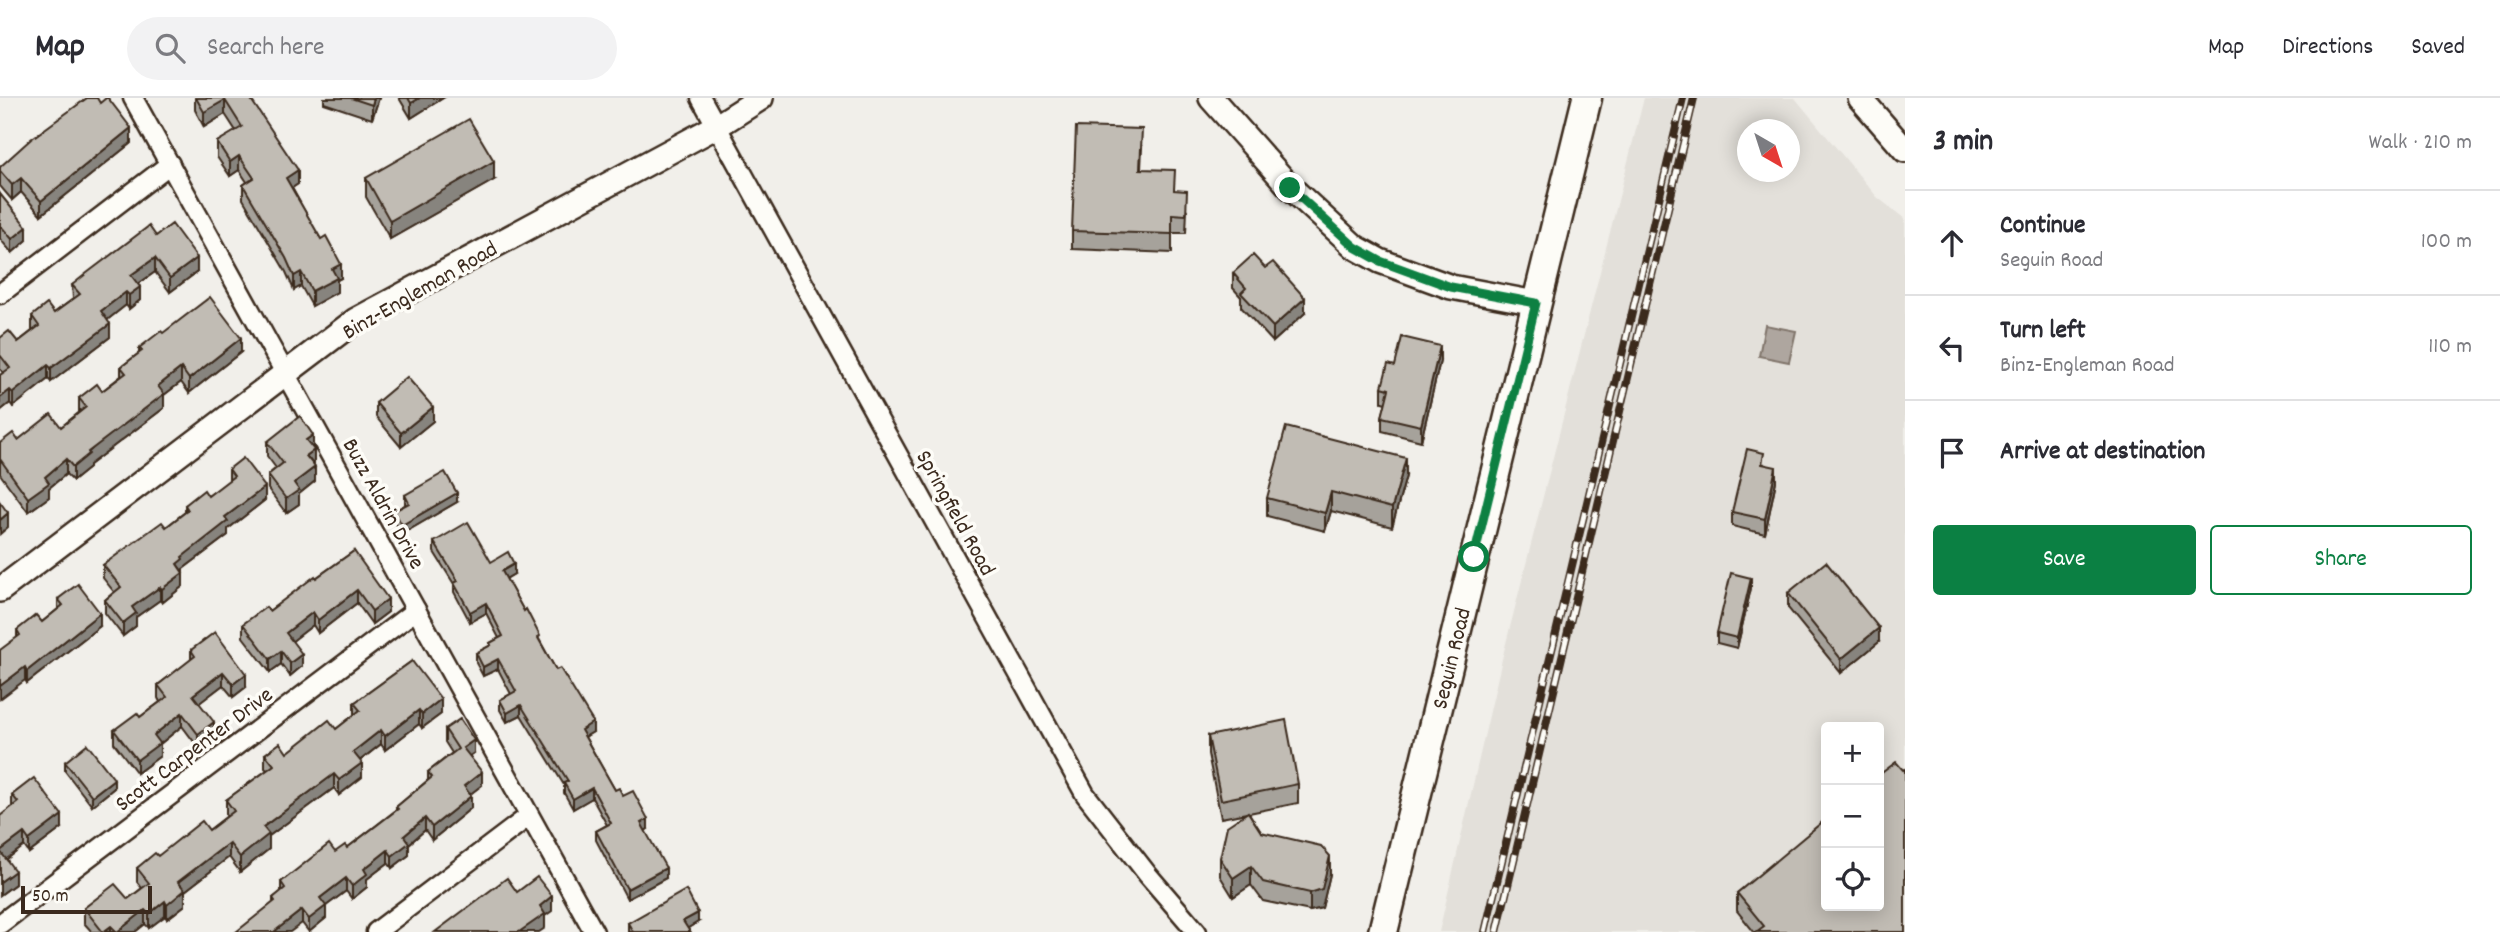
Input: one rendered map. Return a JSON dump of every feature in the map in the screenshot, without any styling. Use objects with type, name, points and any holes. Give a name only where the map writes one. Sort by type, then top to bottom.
[{"type":"main road","name":"Seguin Road","points":[[1383,932],[1587,98]]},
{"type":"street","name":"Buzz Aldrin Drive","points":[[133,98],[594,932]]},
{"type":"street","name":"Springfield Road","points":[[701,98],[1085,794],[1148,875],[1197,932]]},
{"type":"street","name":"Binz-Engleman Road","points":[[0,590],[356,320],[717,126],[761,98]]},
{"type":"street","points":[[1211,98],[1290,188],[1355,247],[1380,261],[1451,287],[1536,303]]},
{"type":"street","points":[[1860,98],[1905,150]]},
{"type":"street","points":[[0,293],[170,164]]},
{"type":"street","name":"Scott Carpenter Drive","points":[[0,924],[416,610]]},
{"type":"street","points":[[376,932],[529,816]]},
{"type":"shaded area","points":[[1644,98],[1795,98],[1877,197],[1905,219],[1905,932],[1439,932],[1503,655]]},
{"type":"shaded area","points":[[1765,325],[1796,331],[1789,362],[1759,356]]},
{"type":"building","points":[[87,98],[97,98],[100,103],[108,98],[131,128],[41,201],[21,178],[12,185],[0,171],[0,167],[31,139]]},
{"type":"building","points":[[196,98],[250,98],[298,170],[286,178],[321,239],[326,236],[341,264],[332,269],[337,278],[312,291],[301,272],[294,276],[243,185],[254,178],[239,156],[230,162],[217,142],[242,127],[225,100],[204,112]]},
{"type":"building","points":[[351,98],[374,98],[372,105]]},
{"type":"building","points":[[469,119],[494,161],[390,221],[366,178]]},
{"type":"building","points":[[1076,127],[1142,129],[1140,169],[1175,170],[1174,190],[1187,191],[1186,215],[1172,214],[1172,234],[1072,231]]},
{"type":"building","points":[[0,194],[27,227],[12,239],[0,225]]},
{"type":"building","points":[[172,224],[197,258],[170,278],[155,258],[131,275],[140,287],[129,295],[126,292],[101,311],[110,324],[51,368],[48,365],[13,393],[10,390],[0,398],[0,375],[10,368],[0,355],[0,338],[9,331],[18,342],[39,326],[32,316],[47,304],[54,313],[80,294],[72,285],[87,273],[149,226],[156,236]]},
{"type":"building","points":[[1253,255],[1265,268],[1273,262],[1305,298],[1273,327],[1241,293],[1246,288],[1233,273]]},
{"type":"building","points":[[210,297],[241,338],[189,379],[181,368],[158,386],[164,394],[88,452],[89,454],[73,467],[66,459],[45,477],[49,483],[28,498],[0,459],[0,443],[13,433],[18,440],[51,414],[61,427],[86,407],[79,398],[97,384],[102,391],[126,373],[121,367],[142,351],[139,348]]},
{"type":"building","points":[[1402,337],[1440,346],[1421,426],[1382,417],[1389,389],[1382,387],[1388,364],[1395,366]]},
{"type":"building","points":[[407,377],[433,407],[401,433],[376,403]]},
{"type":"building","points":[[300,416],[313,435],[306,440],[314,450],[306,456],[315,467],[294,483],[299,490],[286,499],[268,475],[283,463],[267,442]]},
{"type":"building","points":[[1286,427],[1406,458],[1392,508],[1331,492],[1325,513],[1267,498]]},
{"type":"building","points":[[1747,449],[1764,453],[1762,464],[1776,467],[1765,519],[1732,512]]},
{"type":"building","points":[[243,458],[265,487],[225,517],[228,521],[182,557],[177,564],[183,573],[132,607],[136,613],[123,623],[105,600],[121,587],[103,565],[162,522],[166,527],[188,510],[185,505],[204,490],[208,496],[234,476],[229,469]]},
{"type":"building","points":[[445,472],[457,493],[402,525],[394,511],[409,503],[405,495]]},
{"type":"building","points":[[0,502],[8,513],[0,520]]},
{"type":"building","points":[[468,522],[491,562],[508,552],[514,564],[502,571],[524,611],[526,609],[556,670],[560,668],[593,722],[581,730],[615,790],[619,788],[623,796],[633,791],[648,819],[641,823],[666,868],[627,889],[596,831],[611,823],[592,788],[573,799],[564,783],[568,781],[521,705],[507,713],[500,700],[516,691],[498,659],[483,667],[476,653],[503,636],[486,603],[470,612],[454,583],[458,581],[434,542]]},
{"type":"building","points":[[354,551],[388,599],[372,611],[357,590],[318,620],[313,612],[286,633],[302,654],[290,663],[281,651],[270,659],[243,624],[266,607],[269,611]]},
{"type":"building","points":[[1826,562],[1879,628],[1841,659],[1788,593]]},
{"type":"building","points":[[1731,573],[1751,578],[1737,638],[1717,633]]},
{"type":"building","points":[[78,584],[100,613],[27,671],[25,667],[0,686],[0,650],[20,635],[17,630],[36,615],[42,622],[63,605],[58,599]]},
{"type":"building","points":[[215,632],[246,674],[233,684],[223,672],[193,695],[214,722],[198,734],[182,713],[154,735],[160,743],[137,760],[114,730],[137,713],[140,717],[167,697],[158,685],[195,656],[191,650]]},
{"type":"building","points":[[412,661],[441,699],[422,714],[419,710],[385,736],[381,730],[353,752],[362,763],[339,780],[334,774],[263,827],[269,834],[240,857],[229,843],[178,882],[185,890],[167,905],[165,901],[149,914],[145,910],[117,932],[111,926],[103,932],[84,908],[115,884],[128,899],[149,883],[137,868],[155,853],[158,856],[202,821],[209,830],[234,811],[226,800],[274,765],[265,754],[280,743],[287,753],[329,720],[336,729],[360,710],[354,703]]},
{"type":"building","points":[[460,719],[474,740],[463,748],[482,772],[464,786],[471,796],[432,827],[425,818],[404,836],[409,843],[392,856],[388,850],[364,869],[367,874],[352,886],[346,878],[320,898],[326,906],[309,919],[302,910],[275,931],[277,932],[236,932],[275,901],[273,898],[285,888],[281,882],[329,844],[335,852],[345,845],[347,848],[398,809],[396,807],[432,777],[428,772],[458,749],[445,729]]},
{"type":"building","points":[[1286,720],[1298,784],[1221,800],[1208,736]]},
{"type":"building","points":[[87,744],[114,779],[92,796],[65,762]]},
{"type":"building","points":[[1896,762],[1905,769],[1905,932],[1756,932],[1764,926],[1737,893],[1821,823],[1821,911],[1884,911],[1884,771]]},
{"type":"building","points":[[34,778],[62,815],[29,840],[24,833],[0,851],[0,816],[18,802],[12,795]]},
{"type":"building","points":[[1248,812],[1261,832],[1321,846],[1330,856],[1322,889],[1310,893],[1263,882],[1251,866],[1233,878],[1220,858],[1227,826]]},
{"type":"building","points":[[0,851],[15,871],[0,882]]},
{"type":"building","points":[[537,877],[552,896],[540,906],[545,914],[519,932],[435,932],[507,878],[517,892]]},
{"type":"building","points":[[686,890],[698,913],[683,921],[690,932],[633,932],[628,923]]},
{"type":"railway","points":[[1485,932],[1683,98]]},
{"type":"railway","points":[[1497,932],[1694,98]]},
{"type":"route","points":[[1290,188],[1355,247],[1380,261],[1451,287],[1536,303],[1474,557]]}]
